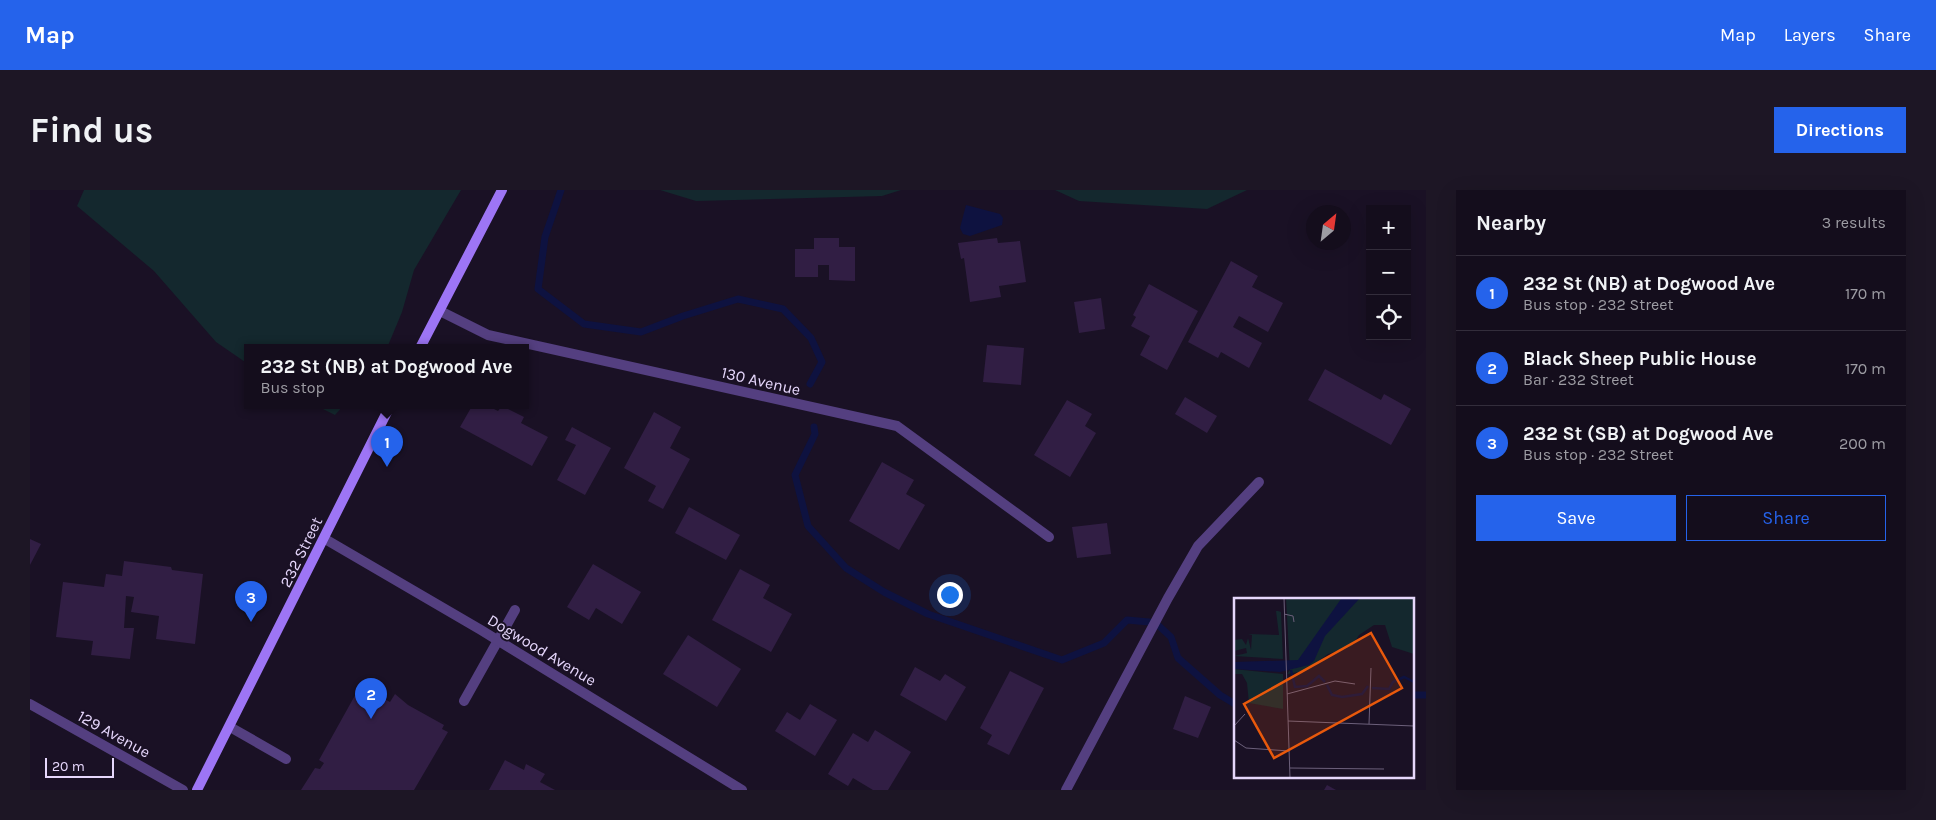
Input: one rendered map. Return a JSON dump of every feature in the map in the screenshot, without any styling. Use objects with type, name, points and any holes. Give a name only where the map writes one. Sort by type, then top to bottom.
[{"type":"main road","points":[[422,344],[502,190]]},
{"type":"main road","name":"232 Street","points":[[197,790],[325,539],[389,409]]},
{"type":"street","name":"130 Avenue","points":[[440,311],[488,335],[528,344]]},
{"type":"street","name":"130 Avenue","points":[[529,344],[897,426],[1049,537]]},
{"type":"street","points":[[1066,790],[1198,546],[1259,482]]},
{"type":"street","name":"Dogwood Avenue","points":[[325,539],[498,640],[742,790]]},
{"type":"street","points":[[464,701],[515,610]]},
{"type":"street","name":"129 Avenue","points":[[30,704],[183,790]]},
{"type":"street","points":[[230,727],[286,759]]},
{"type":"shaded area","points":[[84,190],[461,190],[414,270],[402,312],[389,344],[244,344],[244,361],[216,342],[154,271],[77,206]]},
{"type":"shaded area","points":[[660,190],[901,190],[882,196],[696,201]]},
{"type":"shaded area","points":[[1055,190],[1247,190],[1207,209],[1079,201]]},
{"type":"shaded area","points":[[966,205],[1000,214],[1003,218],[1002,225],[970,236],[963,234],[960,228]]},
{"type":"shaded area","points":[[323,409],[340,409],[335,415]]},
{"type":"building","points":[[814,238],[839,238],[839,247],[855,247],[855,281],[829,280],[829,265],[818,265],[818,277],[795,277],[795,249],[814,249]]},
{"type":"building","points":[[997,238],[998,243],[1020,241],[1026,282],[999,286],[1001,297],[970,302],[964,258],[961,259],[958,243]]},
{"type":"building","points":[[1231,261],[1258,276],[1252,287],[1283,303],[1268,332],[1239,316],[1233,327],[1262,343],[1249,368],[1221,352],[1218,358],[1188,342]]},
{"type":"building","points":[[1149,284],[1198,311],[1167,370],[1140,355],[1150,336],[1131,326],[1136,317],[1133,315]]},
{"type":"building","points":[[1101,298],[1105,329],[1079,333],[1074,302]]},
{"type":"building","points":[[987,345],[1024,348],[1021,385],[983,382]]},
{"type":"building","points":[[1325,369],[1381,400],[1384,394],[1411,409],[1391,445],[1308,400]]},
{"type":"building","points":[[1185,397],[1217,416],[1207,433],[1175,414]]},
{"type":"building","points":[[1067,400],[1092,414],[1085,426],[1096,433],[1070,477],[1034,455]]},
{"type":"building","points":[[470,409],[494,409],[498,411],[500,409],[508,409],[524,417],[521,423],[548,437],[532,466],[460,427]]},
{"type":"building","points":[[654,412],[681,427],[670,448],[690,459],[663,509],[648,501],[656,486],[624,468]]},
{"type":"building","points":[[572,427],[611,448],[585,495],[557,480],[576,445],[565,440]]},
{"type":"building","points":[[882,462],[914,480],[906,494],[925,505],[899,550],[849,521]]},
{"type":"building","points":[[689,507],[740,535],[726,560],[675,533]]},
{"type":"building","points":[[1107,523],[1111,554],[1077,558],[1072,527]]},
{"type":"building","points":[[30,539],[41,544],[30,565]]},
{"type":"building","points":[[124,561],[171,567],[172,570],[203,574],[195,644],[156,639],[159,616],[131,612],[134,597],[126,596],[124,628],[134,628],[130,659],[91,655],[93,641],[56,637],[63,582],[104,587],[106,574],[122,576]]},
{"type":"building","points":[[593,564],[641,592],[622,624],[596,608],[589,620],[567,607]]},
{"type":"building","points":[[740,569],[770,585],[763,598],[792,614],[771,652],[712,620]]},
{"type":"building","points":[[688,635],[741,669],[717,707],[663,674]]},
{"type":"building","points":[[915,667],[940,681],[945,674],[966,687],[946,721],[900,695]]},
{"type":"building","points":[[1010,671],[1044,688],[1009,755],[987,744],[992,735],[980,728]]},
{"type":"building","points":[[358,690],[365,694],[370,691],[390,702],[395,694],[408,705],[444,725],[442,729],[448,732],[414,790],[301,790],[315,768],[320,769],[324,763],[319,760]]},
{"type":"building","points":[[1185,696],[1211,707],[1198,738],[1173,729]]},
{"type":"building","points":[[810,704],[837,720],[815,756],[775,731],[787,712],[800,720]]},
{"type":"building","points":[[875,730],[911,752],[888,790],[873,790],[853,778],[848,786],[828,774],[853,733],[868,742]]},
{"type":"building","points":[[505,760],[524,770],[526,764],[545,774],[540,782],[555,790],[489,790]]},
{"type":"building","points":[[1327,785],[1336,790],[1324,790]]},
{"type":"waterway","points":[[561,190],[545,237],[538,289],[584,324],[641,332],[683,316],[738,299],[783,309],[811,338],[822,362],[810,384]]},
{"type":"waterway","points":[[814,427],[815,434],[795,475],[808,526],[846,568],[884,592],[928,614],[1062,660],[1104,643],[1127,620],[1149,622]]},
{"type":"waterway","points":[[1159,626],[1171,637],[1178,658],[1220,695],[1234,703]]},
{"type":"waterway","points":[[1414,695],[1426,695]]},
{"type":"place","name":"232 St (NB) at Dogwood Ave","points":[[387,467]]},
{"type":"place","name":"232 St (SB) at Dogwood Ave","points":[[251,622]]},
{"type":"place","name":"Black Sheep Public House","points":[[371,719]]}]
